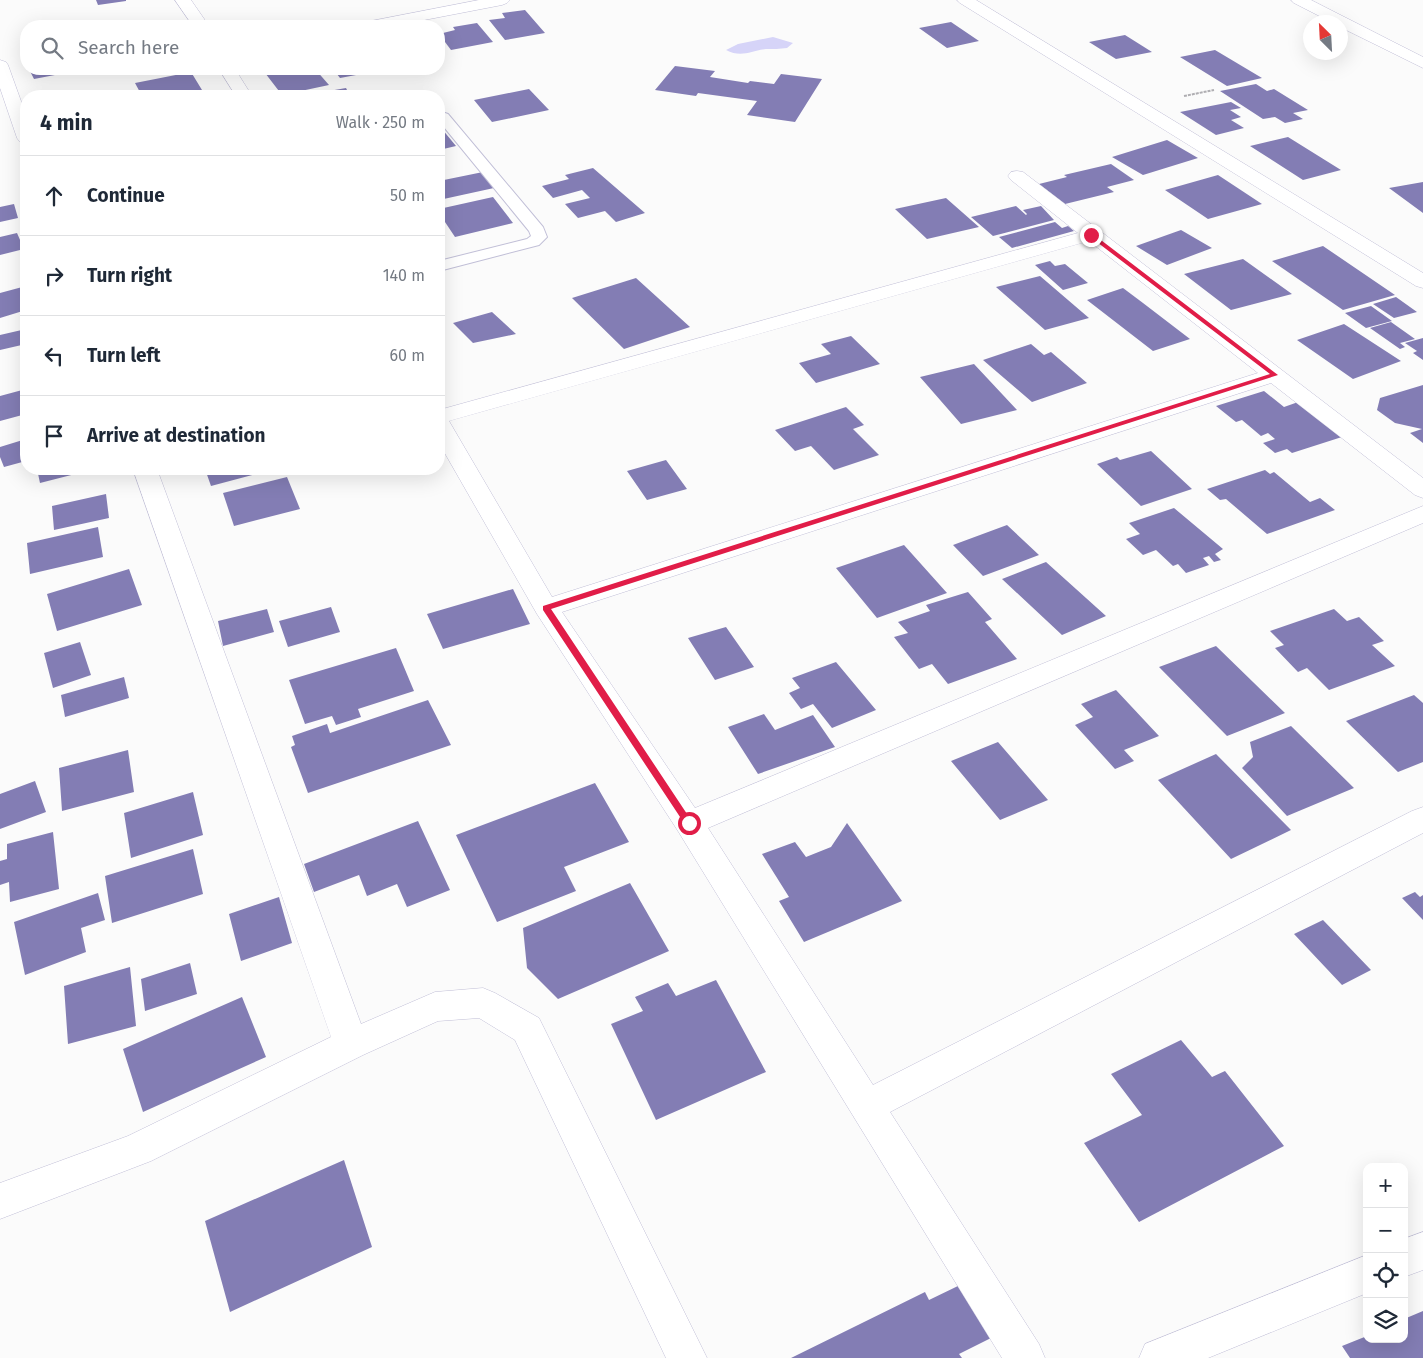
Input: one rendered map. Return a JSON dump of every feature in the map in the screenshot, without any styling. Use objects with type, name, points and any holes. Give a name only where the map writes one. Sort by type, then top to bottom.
[{"type":"street","points":[[183,0],[197,20]]},
{"type":"street","points":[[401,20],[502,0]]},
{"type":"street","points":[[965,0],[1423,282]]},
{"type":"street","points":[[1299,0],[1423,63]]},
{"type":"street","points":[[0,67],[20,122]]},
{"type":"street","points":[[232,75],[240,90]]},
{"type":"street","points":[[1017,176],[1423,490]]},
{"type":"street","points":[[445,415],[1091,235]]},
{"type":"street","points":[[546,608],[1275,375]]},
{"type":"street","points":[[445,434],[546,608],[689,823],[1025,1358]]},
{"type":"street","points":[[147,475],[351,1044]]},
{"type":"street","points":[[689,823],[1423,514]]},
{"type":"street","points":[[867,1106],[1423,819]]},
{"type":"street","points":[[0,1201],[138,1149],[351,1044],[435,1007],[483,1004],[527,1029],[687,1358]]},
{"type":"street","points":[[1408,1257],[1423,1251]]},
{"type":"street","points":[[1159,1358],[1363,1276]]},
{"type":"lane","points":[[445,119],[537,230],[538,237],[533,242],[445,264]]},
{"type":"water","points":[[773,37],[793,43],[787,48],[766,49],[746,53],[736,54],[726,50],[738,44]]},
{"type":"building","points":[[96,0],[126,0],[126,1],[98,5]]},
{"type":"building","points":[[525,10],[545,33],[505,40],[489,20],[505,18],[502,13]]},
{"type":"building","points":[[951,22],[979,41],[947,48],[919,28]]},
{"type":"building","points":[[477,23],[493,42],[451,50],[445,42],[445,32],[455,30],[453,27]]},
{"type":"building","points":[[1125,35],[1152,52],[1116,59],[1089,42]]},
{"type":"building","points":[[1215,50],[1262,78],[1227,86],[1180,57]]},
{"type":"building","points":[[675,66],[715,71],[710,77],[748,83],[750,81],[774,84],[781,74],[822,79],[795,122],[747,115],[757,101],[698,93],[696,96],[655,90]]},
{"type":"building","points":[[32,75],[55,75],[34,79]]},
{"type":"building","points":[[176,75],[193,75],[202,90],[139,90],[135,83]]},
{"type":"building","points":[[267,75],[320,75],[329,85],[306,90],[278,90]]},
{"type":"building","points":[[338,75],[356,75],[340,78]]},
{"type":"building","points":[[1256,84],[1267,91],[1274,89],[1308,110],[1293,113],[1303,119],[1285,123],[1275,117],[1263,119],[1220,91]]},
{"type":"building","points":[[529,89],[549,110],[492,122],[474,100]]},
{"type":"building","points":[[1231,102],[1241,108],[1230,110],[1241,117],[1231,120],[1244,128],[1216,135],[1180,112]]},
{"type":"building","points":[[445,133],[456,146],[445,149]]},
{"type":"building","points":[[1288,137],[1341,170],[1303,180],[1250,146]]},
{"type":"building","points":[[1167,140],[1198,158],[1143,175],[1112,157]]},
{"type":"building","points":[[1111,164],[1134,180],[1107,187],[1114,192],[1065,204],[1039,184],[1067,177],[1064,175]]},
{"type":"building","points":[[593,168],[645,213],[616,222],[605,211],[578,218],[565,204],[590,198],[582,190],[553,198],[542,186],[569,179],[565,175]]},
{"type":"building","points":[[483,172],[494,188],[445,199],[445,180]]},
{"type":"building","points":[[1218,175],[1262,204],[1208,219],[1165,190]]},
{"type":"building","points":[[1423,182],[1423,213],[1389,188]]},
{"type":"building","points":[[493,197],[513,223],[455,237],[445,222],[445,208]]},
{"type":"building","points":[[946,198],[979,227],[927,239],[895,209]]},
{"type":"building","points":[[14,204],[18,218],[0,222],[0,207]]},
{"type":"building","points":[[1016,206],[1026,215],[1023,210],[1041,206],[1054,220],[993,236],[971,217]]},
{"type":"building","points":[[1055,222],[1062,228],[1068,226],[1074,231],[1012,248],[999,237]]},
{"type":"building","points":[[1181,230],[1212,248],[1167,265],[1136,246]]},
{"type":"building","points":[[17,233],[20,240],[20,250],[0,255],[0,237]]},
{"type":"building","points":[[1323,246],[1395,295],[1343,310],[1272,261]]},
{"type":"building","points":[[1243,259],[1292,294],[1231,310],[1184,274]]},
{"type":"building","points":[[1050,261],[1055,266],[1065,264],[1088,283],[1063,290],[1035,265]]},
{"type":"building","points":[[1040,276],[1089,318],[1045,330],[996,287]]},
{"type":"building","points":[[636,278],[690,327],[624,349],[572,298]]},
{"type":"building","points":[[20,288],[20,312],[0,318],[0,293]]},
{"type":"building","points":[[1123,288],[1190,339],[1153,351],[1087,300]]},
{"type":"building","points":[[1396,297],[1417,312],[1394,318],[1373,304]]},
{"type":"building","points":[[1371,306],[1392,321],[1366,328],[1345,313]]},
{"type":"building","points":[[492,312],[516,334],[473,343],[453,323]]},
{"type":"building","points":[[1391,322],[1415,339],[1400,343],[1405,347],[1400,349],[1370,328]]},
{"type":"building","points":[[1344,324],[1401,361],[1353,379],[1297,340]]},
{"type":"building","points":[[20,330],[20,345],[0,350],[0,335]]},
{"type":"building","points":[[851,336],[880,364],[816,383],[799,363],[831,354],[821,344]]},
{"type":"building","points":[[1423,338],[1423,360],[1413,353],[1417,351],[1405,343]]},
{"type":"building","points":[[1031,344],[1044,355],[1051,352],[1087,383],[1032,402],[983,360]]},
{"type":"building","points":[[974,364],[1017,410],[961,424],[920,377]]},
{"type":"building","points":[[1423,385],[1423,443],[1410,433],[1422,429],[1395,423],[1377,410],[1380,398]]},
{"type":"building","points":[[20,391],[20,416],[0,421],[0,396]]},
{"type":"building","points":[[1264,391],[1284,407],[1301,401],[1345,436],[1292,453],[1287,449],[1275,453],[1263,443],[1275,439],[1268,433],[1261,436],[1242,420],[1236,422],[1216,406]]},
{"type":"building","points":[[846,407],[864,425],[853,429],[879,455],[834,470],[811,446],[795,451],[775,430]]},
{"type":"building","points":[[20,441],[20,463],[4,467],[0,457],[0,447]]},
{"type":"building","points":[[1151,451],[1192,489],[1141,506],[1097,464],[1117,457],[1120,460]]},
{"type":"building","points":[[666,460],[687,489],[647,500],[627,471]]},
{"type":"building","points":[[1265,470],[1270,474],[1274,472],[1310,502],[1320,498],[1335,510],[1267,534],[1226,499],[1220,500],[1207,489]]},
{"type":"building","points":[[38,475],[71,475],[40,483]]},
{"type":"building","points":[[207,475],[252,475],[211,486]]},
{"type":"building","points":[[287,477],[300,509],[234,526],[223,493]]},
{"type":"building","points":[[106,494],[109,518],[54,530],[52,506]]},
{"type":"building","points":[[1174,508],[1223,549],[1215,554],[1221,560],[1214,562],[1209,556],[1203,558],[1209,565],[1186,573],[1178,564],[1173,566],[1156,550],[1143,555],[1126,539],[1140,534],[1129,523]]},
{"type":"building","points":[[1007,525],[1039,555],[983,576],[953,545]]},
{"type":"building","points":[[98,527],[103,557],[30,574],[27,543]]},
{"type":"building","points":[[904,545],[947,593],[877,618],[836,568]]},
{"type":"building","points":[[1046,562],[1106,616],[1062,635],[1002,579]]},
{"type":"building","points":[[129,569],[142,605],[57,631],[47,594]]},
{"type":"building","points":[[513,589],[530,624],[443,649],[427,614]]},
{"type":"building","points":[[968,592],[992,619],[985,622],[1017,659],[948,684],[932,664],[919,669],[894,637],[908,633],[898,622],[930,611],[926,605]]},
{"type":"building","points":[[331,607],[340,632],[288,647],[279,621]]},
{"type":"building","points":[[267,609],[274,632],[223,646],[218,621]]},
{"type":"building","points":[[1334,609],[1347,621],[1359,617],[1384,641],[1372,645],[1395,666],[1329,690],[1307,668],[1298,672],[1275,648],[1284,645],[1270,631]]},
{"type":"building","points":[[726,627],[754,667],[715,680],[688,638]]},
{"type":"building","points":[[80,642],[91,675],[53,688],[44,653]]},
{"type":"building","points":[[1216,646],[1285,713],[1227,736],[1159,667]]},
{"type":"building","points":[[396,648],[414,691],[358,709],[361,717],[336,725],[332,716],[305,724],[289,680]]},
{"type":"building","points":[[836,662],[876,710],[832,728],[813,704],[801,709],[789,693],[800,688],[792,678]]},
{"type":"building","points":[[124,677],[129,698],[65,717],[61,695]]},
{"type":"building","points":[[1116,690],[1159,736],[1124,750],[1134,761],[1115,769],[1075,725],[1093,717],[1081,704]]},
{"type":"building","points":[[1414,695],[1423,703],[1423,762],[1398,772],[1346,721]]},
{"type":"building","points":[[428,700],[451,745],[308,793],[291,747],[295,745],[292,736],[327,724],[330,733]]},
{"type":"building","points":[[764,714],[775,730],[813,715],[835,747],[758,774],[728,727]]},
{"type":"building","points":[[1291,726],[1354,788],[1287,816],[1242,768],[1253,757],[1250,742]]},
{"type":"building","points":[[998,742],[1048,800],[1000,820],[951,761]]},
{"type":"building","points":[[128,750],[134,792],[62,811],[59,768]]},
{"type":"building","points":[[1216,754],[1291,830],[1231,859],[1158,780]]},
{"type":"building","points":[[35,781],[46,812],[0,829],[0,794]]},
{"type":"building","points":[[595,783],[629,842],[564,867],[576,891],[497,922],[456,835]]},
{"type":"building","points":[[193,792],[203,835],[131,858],[124,813]]},
{"type":"building","points":[[418,821],[450,890],[407,907],[397,884],[367,896],[359,875],[314,892],[304,864]]},
{"type":"building","points":[[847,823],[902,901],[804,942],[779,901],[789,897],[762,854],[795,842],[806,857],[831,847]]},
{"type":"building","points":[[53,832],[59,889],[10,902],[9,882],[0,885],[0,861],[7,859],[7,844]]},
{"type":"building","points":[[193,849],[203,894],[112,923],[105,876]]},
{"type":"building","points":[[630,883],[669,951],[558,999],[527,968],[523,928]]},
{"type":"building","points":[[1415,892],[1420,897],[1423,895],[1423,920],[1402,898]]},
{"type":"building","points":[[98,893],[105,920],[81,928],[86,952],[25,975],[14,922]]},
{"type":"building","points":[[279,897],[292,943],[241,961],[229,914]]},
{"type":"building","points":[[1323,920],[1371,970],[1342,985],[1294,934]]},
{"type":"building","points":[[190,963],[197,994],[145,1011],[141,979]]},
{"type":"building","points":[[130,967],[136,1026],[68,1044],[64,986]]},
{"type":"building","points":[[716,980],[766,1072],[656,1120],[611,1024],[643,1011],[635,997],[668,983],[676,996]]},
{"type":"building","points":[[242,997],[266,1057],[143,1112],[123,1049]]},
{"type":"building","points":[[1181,1040],[1212,1077],[1225,1071],[1284,1146],[1139,1222],[1084,1143],[1142,1115],[1111,1074]]},
{"type":"building","points":[[344,1160],[372,1247],[230,1312],[205,1221]]},
{"type":"building","points":[[960,1285],[991,1338],[959,1354],[962,1358],[791,1358],[925,1292],[929,1300]]},
{"type":"building","points":[[1423,1311],[1423,1358],[1350,1358],[1342,1346],[1363,1338],[1363,1343],[1408,1343],[1408,1317]]},
{"type":"route","points":[[689,823],[546,608],[1275,375],[1091,235]]}]
